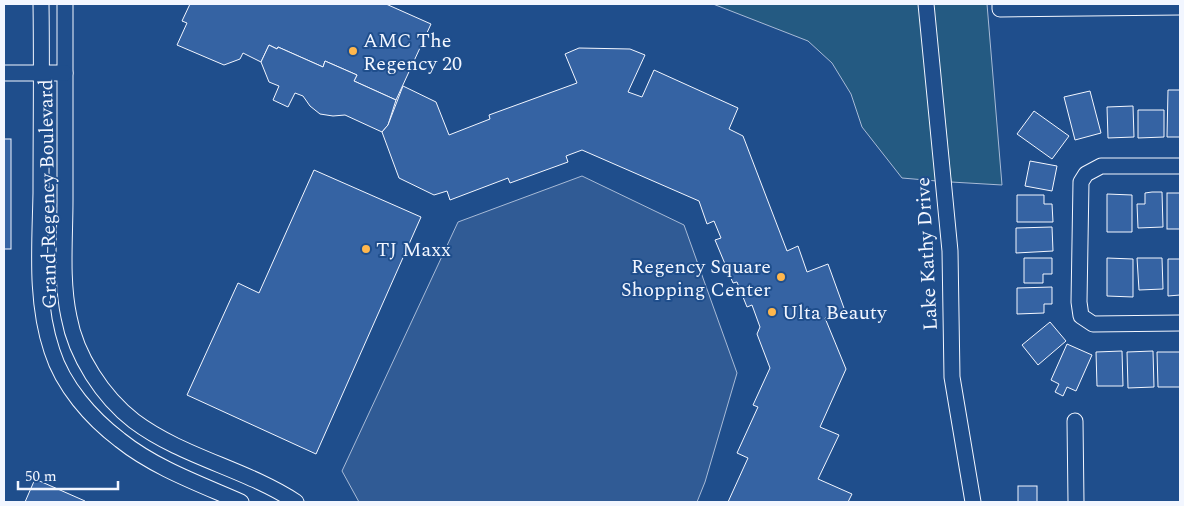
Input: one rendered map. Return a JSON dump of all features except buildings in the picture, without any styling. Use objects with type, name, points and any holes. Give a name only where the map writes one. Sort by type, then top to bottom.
[{"type":"street","name":"Grand Regency Boulevard","points":[[41,4],[40,264],[45,325],[50,344],[65,379],[79,400],[119,440],[137,453],[241,502]]},
{"type":"street","name":"Grand Regency Boulevard","points":[[65,4],[65,264],[69,318],[77,345],[90,370],[114,402],[134,420],[158,436],[296,502]]},
{"type":"street","name":"Lake Kathy Drive","points":[[926,4],[949,244],[952,377],[973,502]]},
{"type":"street","points":[[1000,6],[1180,7]]},
{"type":"street","points":[[4,73],[65,73]]},
{"type":"street","points":[[1180,166],[1101,166],[1086,174],[1081,182],[1079,302],[1081,316],[1093,324],[1180,323]]},
{"type":"street","points":[[40,264],[65,264]]},
{"type":"street","points":[[1075,420],[1076,502]]},
{"type":"street","points":[[183,476],[194,453]]},
{"type":"shaded area","points":[[713,4],[919,4],[937,181],[902,178],[862,127],[851,94],[832,63],[808,41]]},
{"type":"shaded area","points":[[933,4],[987,4],[1002,185],[951,182]]},
{"type":"shaded area","points":[[582,176],[684,225],[737,373],[705,482],[697,502],[359,502],[342,471],[458,222]]},
{"type":"place","name":"AMC The Regency 20","points":[[353,51]]},
{"type":"place","name":"TJ Maxx","points":[[366,249]]},
{"type":"place","name":"Regency Square Shopping Center","points":[[781,277]]},
{"type":"place","name":"Ulta Beauty","points":[[772,312]]}]
